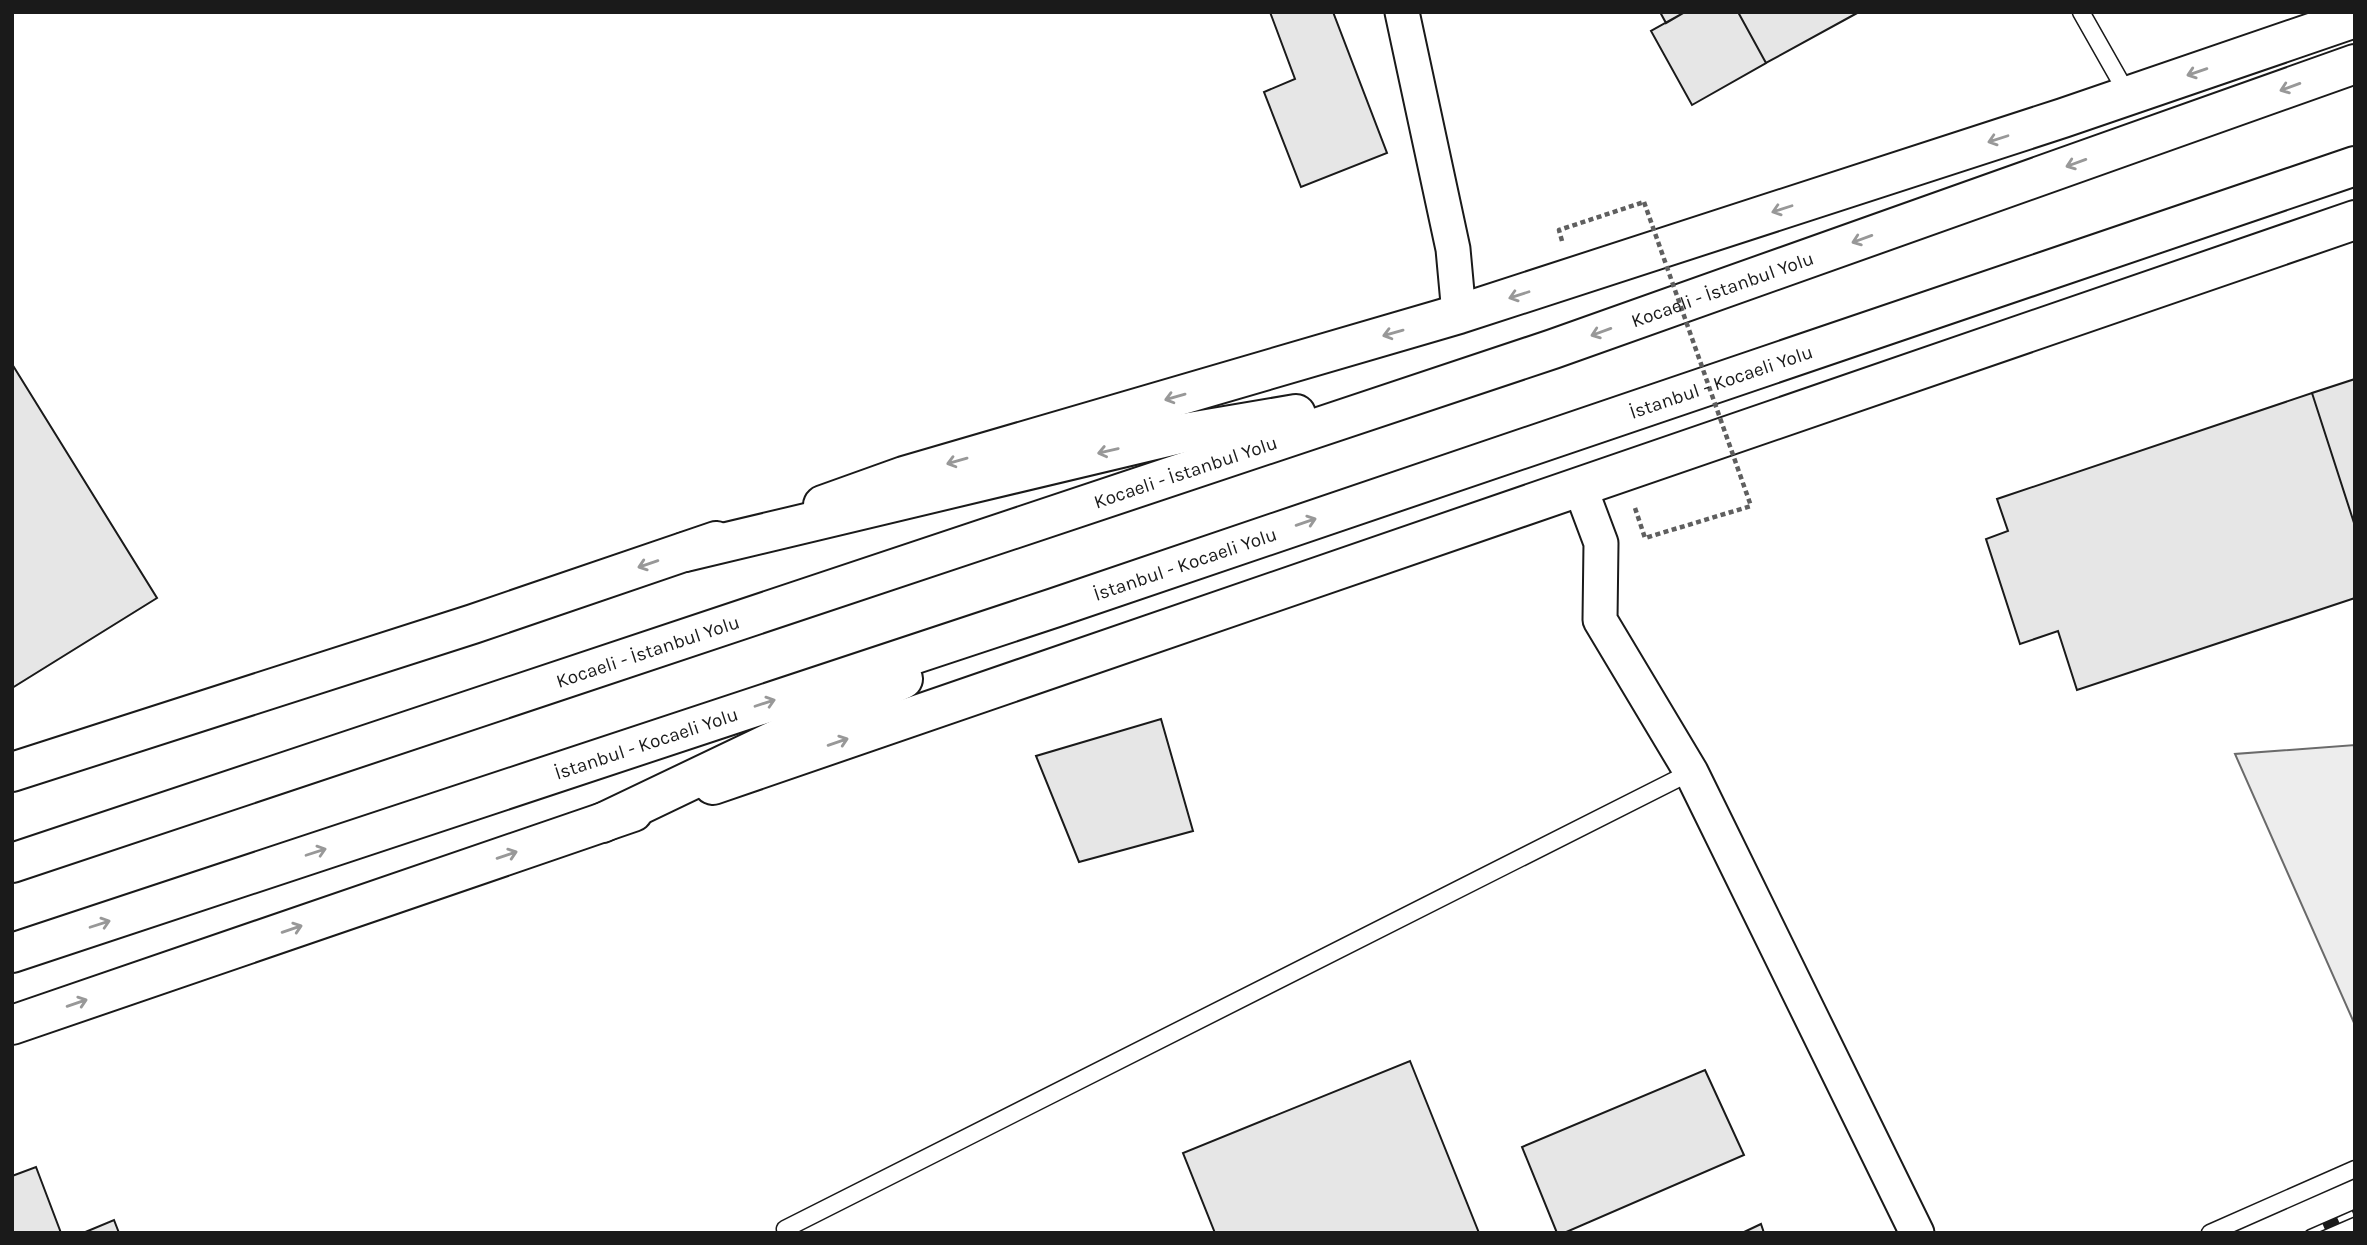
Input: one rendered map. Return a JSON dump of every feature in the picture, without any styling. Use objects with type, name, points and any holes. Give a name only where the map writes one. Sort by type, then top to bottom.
[{"type":"main road","points":[[12,772],[473,624],[904,477],[1459,314],[2129,96],[2355,18]]},
{"type":"main road","name":"Kocaeli - İstanbul Yolu","points":[[12,863],[1580,339],[2355,64]]},
{"type":"main road","name":"İstanbul - Kocaeli Yolu","points":[[12,953],[1054,608],[2355,166]]},
{"type":"main road","points":[[12,1025],[2355,220]]},
{"type":"main road","points":[[685,552],[1184,433],[1416,394]]},
{"type":"main road","points":[[602,823],[1054,608]]},
{"type":"street","points":[[1402,12],[1452,249],[1459,314]]},
{"type":"street","points":[[1580,487],[1601,543],[1600,620],[1690,772],[1917,1233]]},
{"type":"lane","points":[[2081,12],[2129,96]]},
{"type":"lane","points":[[785,1229],[1690,772]]},
{"type":"lane","points":[[2210,1233],[2355,1169]]},
{"type":"path","points":[[1559,230],[1644,202],[1751,506],[1645,538]]},
{"type":"shaded area","points":[[2355,745],[2355,1025],[2235,754]]},
{"type":"building","points":[[1270,12],[1333,12],[1387,153],[1301,187],[1264,92],[1295,79]]},
{"type":"building","points":[[1660,12],[1685,12],[1666,23]]},
{"type":"building","points":[[1685,12],[1738,12],[1766,63],[1692,105],[1651,31]]},
{"type":"building","points":[[1738,12],[1859,12],[1766,63]]},
{"type":"building","points":[[12,364],[157,598],[12,688]]},
{"type":"building","points":[[2355,379],[2355,526],[2312,393]]},
{"type":"building","points":[[2312,393],[2355,526],[2355,598],[2077,690],[2058,631],[2020,644],[1986,539],[2008,531],[1997,499]]},
{"type":"building","points":[[1161,719],[1193,831],[1079,862],[1036,756]]},
{"type":"building","points":[[1410,1061],[1479,1233],[1215,1233],[1183,1153]]},
{"type":"building","points":[[1705,1070],[1744,1155],[1564,1233],[1557,1233],[1522,1147]]},
{"type":"building","points":[[36,1167],[61,1233],[12,1233],[12,1176]]},
{"type":"building","points":[[114,1220],[119,1233],[83,1233]]},
{"type":"building","points":[[1761,1224],[1764,1233],[1742,1233]]},
{"type":"railway","points":[[2309,1233],[2355,1213]]}]
